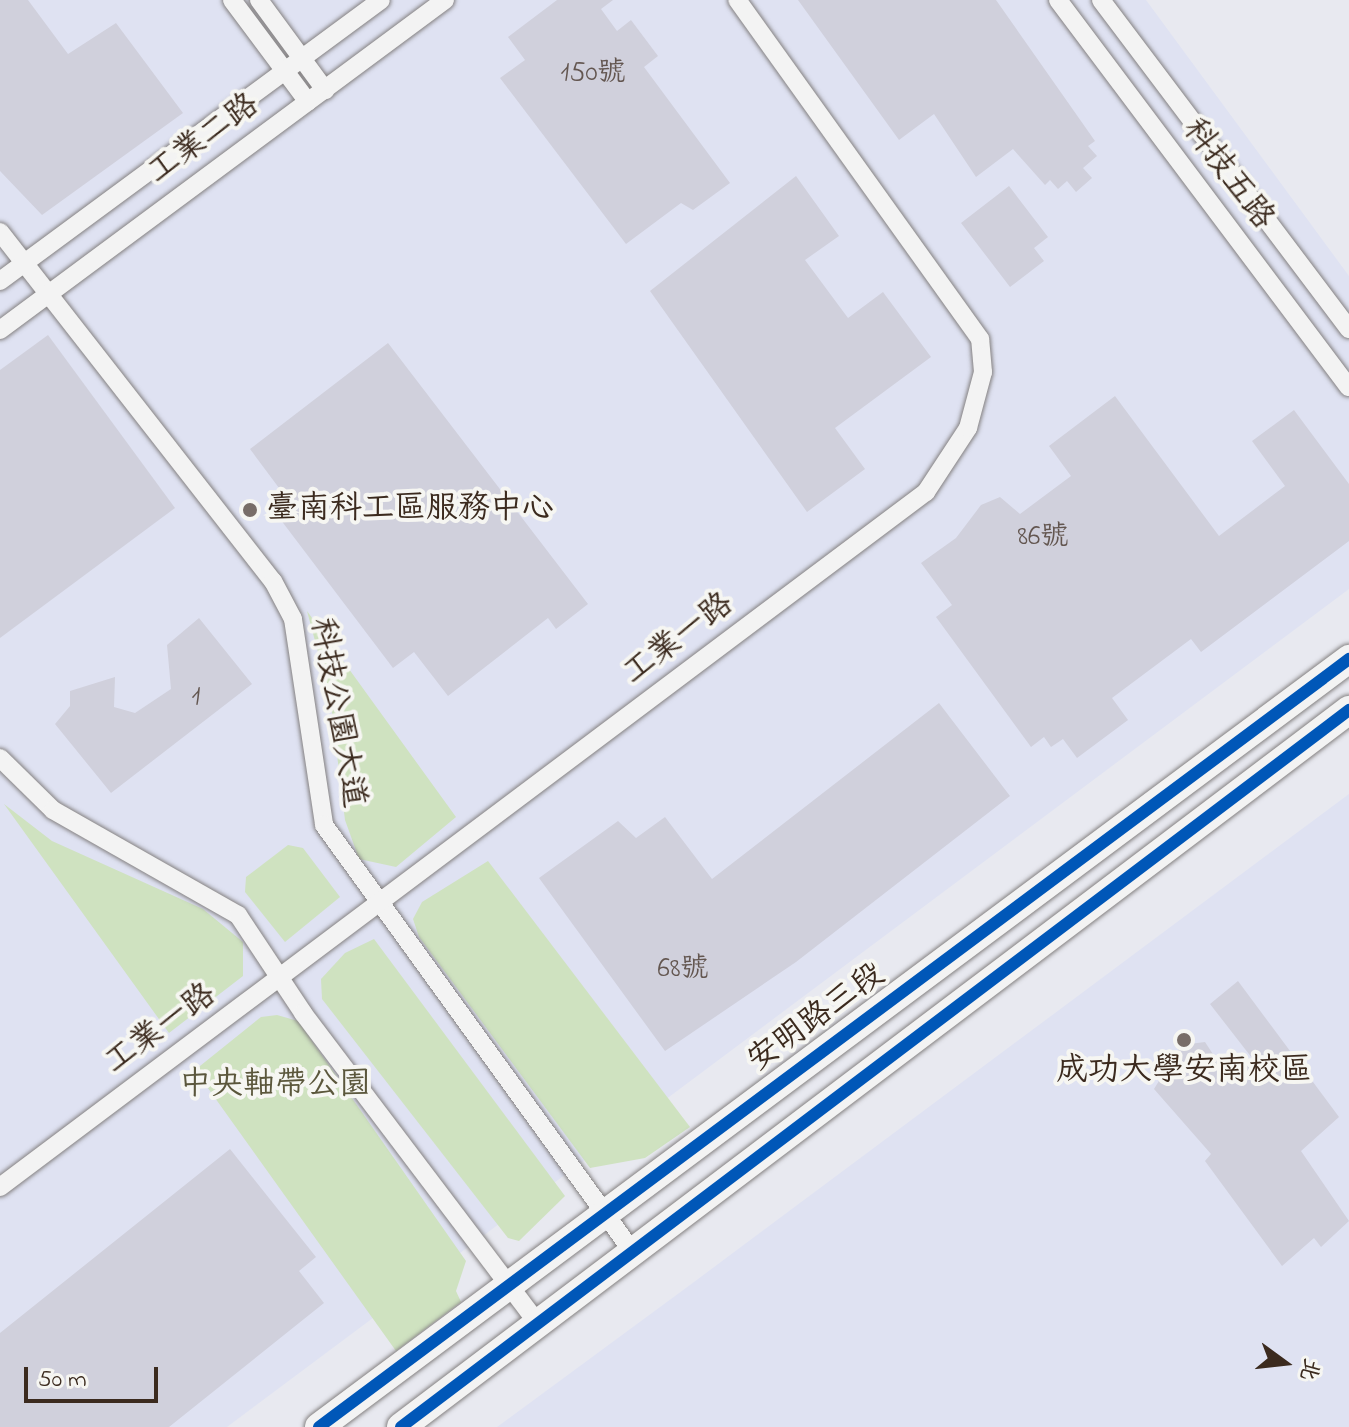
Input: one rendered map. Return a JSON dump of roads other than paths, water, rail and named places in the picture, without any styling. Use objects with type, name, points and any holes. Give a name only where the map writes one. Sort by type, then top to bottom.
[{"type":"main road","name":"安明路三段","points":[[319,1427],[511,1283],[602,1209],[1349,659]]},
{"type":"main road","points":[[401,1427],[1349,710]]},
{"type":"street","points":[[232,0],[308,102]]},
{"type":"street","points":[[259,0],[325,90]]},
{"type":"street","name":"工業二路","points":[[0,281],[27,258],[286,73],[381,0]]},
{"type":"street","name":"工業二路","points":[[0,330],[48,289],[445,0]]},
{"type":"street","name":"工業一路","points":[[0,1187],[282,979],[375,905],[926,492],[968,428],[983,372],[980,339],[737,0]]},
{"type":"street","name":"科技五路","points":[[1058,0],[1349,387]]},
{"type":"street","name":"科技五路","points":[[1101,0],[1349,329]]},
{"type":"street","name":"科技公園大道","points":[[0,232],[27,258],[273,581],[293,619],[313,789],[324,825],[375,905],[632,1251]]},
{"type":"street","points":[[0,758],[62,816],[220,900],[511,1283],[539,1325]]},
{"type":"place","name":"臺南科工區服務中心","points":[[250,510]]},
{"type":"place","name":"成功大學安南校區","points":[[1184,1040]]},
{"type":"park label","name":"中央軸帶公園","points":[[275,1086]]}]
